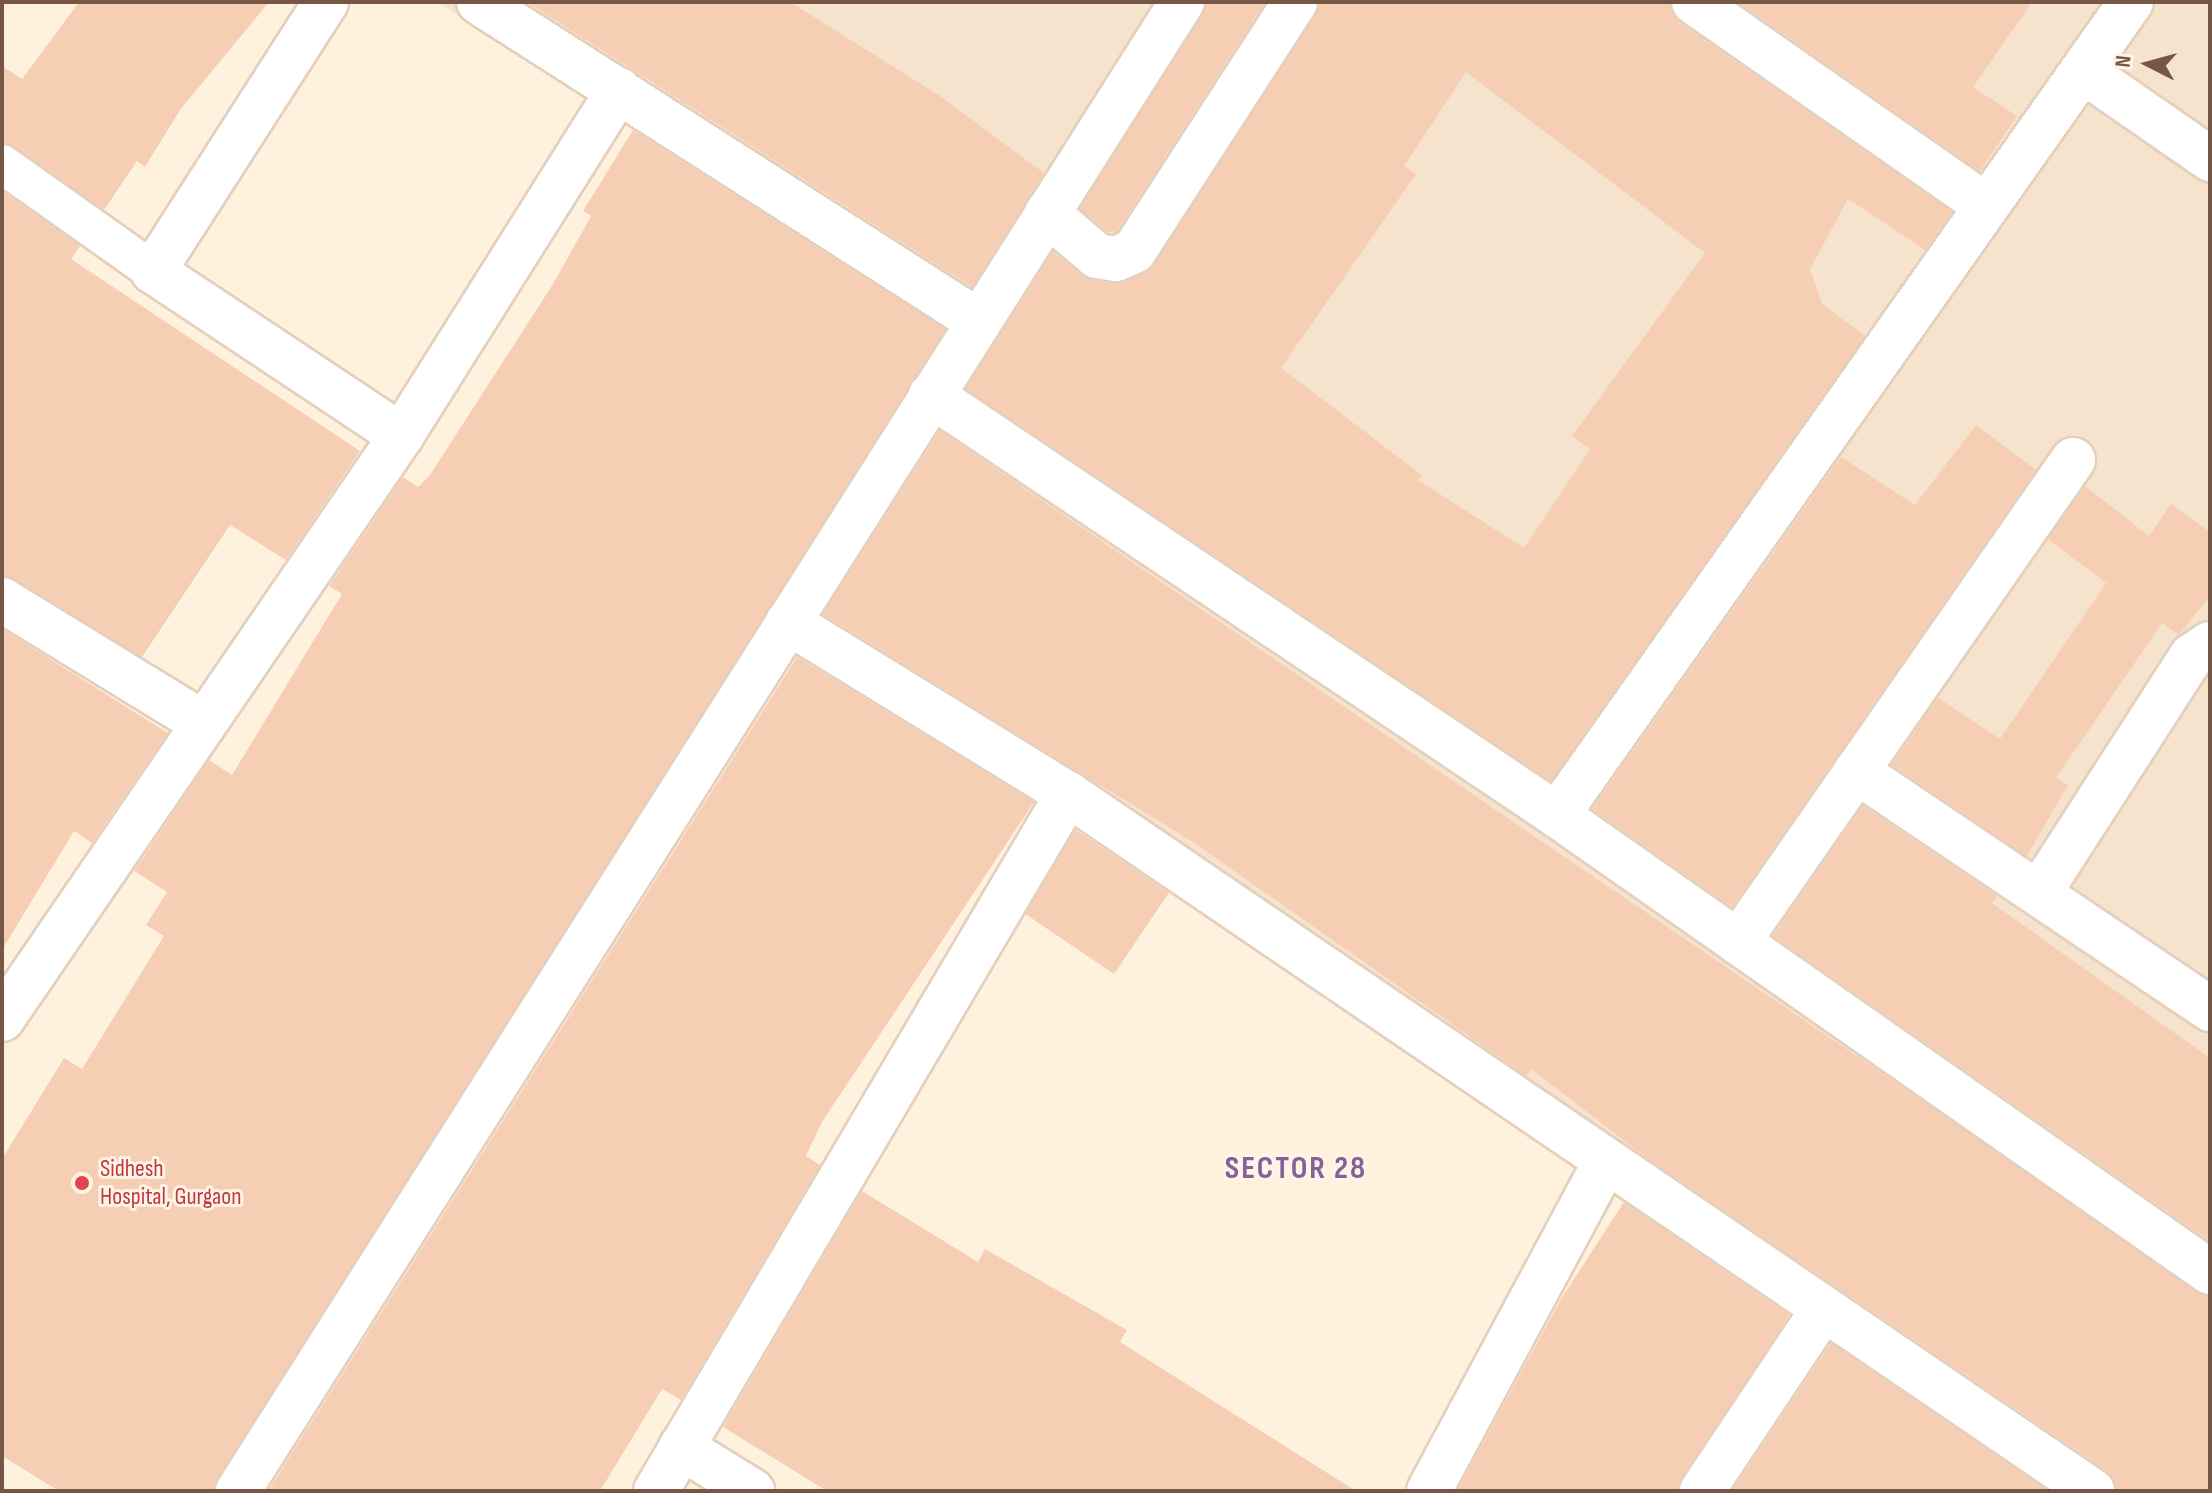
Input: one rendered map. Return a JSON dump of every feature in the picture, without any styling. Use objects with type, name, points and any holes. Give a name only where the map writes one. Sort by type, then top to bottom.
[{"type":"street","points":[[326,2],[153,271],[401,436]]},
{"type":"street","points":[[479,2],[978,321]]},
{"type":"street","points":[[238,1491],[1182,2]]},
{"type":"street","points":[[1047,213],[1097,256],[1116,259],[1134,251],[1295,2]]},
{"type":"street","points":[[1694,2],[1984,204]]},
{"type":"street","points":[[1557,815],[1984,204],[2131,2]]},
{"type":"street","points":[[2083,71],[2210,159]]},
{"type":"street","points":[[2,1019],[401,436],[619,90]]},
{"type":"street","points":[[931,395],[1557,815],[2210,1272]]},
{"type":"street","points":[[1738,942],[2073,460]]},
{"type":"street","points":[[2,600],[204,724]]},
{"type":"street","points":[[788,622],[1068,794],[1604,1165],[2092,1491]]},
{"type":"street","points":[[2039,893],[2192,656],[2210,644]]},
{"type":"street","points":[[1856,771],[2210,1009]]},
{"type":"street","points":[[656,1491],[1068,794]]},
{"type":"street","points":[[1429,1491],[1604,1165]]},
{"type":"street","points":[[1702,1491],[1822,1311]]},
{"type":"street","points":[[681,1447],[752,1491]]},
{"type":"lane","points":[[2,164],[153,271]]},
{"type":"shaded area","points":[[437,2],[2210,2],[2210,1491],[2123,1491],[766,591],[922,313]]},
{"type":"building","points":[[79,2],[269,2],[180,110],[145,167],[137,161],[104,210],[2,142],[2,66],[22,79]]},
{"type":"building","points":[[527,2],[790,2],[940,96],[1044,173],[972,287]]},
{"type":"building","points":[[1207,2],[1265,2],[1117,231],[1108,232],[1080,209]]},
{"type":"building","points":[[1320,2],[1669,2],[1680,23],[1952,212],[1925,250],[1848,199],[1810,269],[1822,304],[1865,336],[1551,781],[966,389],[1053,252],[1081,275],[1112,284],[1154,265]],"holes":[[[1466,72],[1705,253],[1572,436],[1590,449],[1524,548],[1418,480],[1422,475],[1281,368],[1416,174],[1404,166]]]},
{"type":"building","points":[[1738,2],[2032,2],[1973,87],[2017,116],[1980,171]]},
{"type":"building","points":[[633,130],[945,329],[213,1491],[59,1491],[2,1456],[2,1159],[64,1058],[82,1069],[164,936],[146,925],[167,892],[134,871],[209,760],[232,775],[342,594],[329,586],[403,477],[418,487],[430,475],[553,284],[591,216],[583,211]]},
{"type":"building","points":[[2,191],[80,246],[71,259],[360,451],[286,560],[230,525],[142,657],[2,575]]},
{"type":"building","points":[[1976,425],[2036,470],[1732,907],[1592,809],[1841,457],[1915,505]]},
{"type":"building","points":[[940,431],[2210,1297],[2210,1491],[2117,1491],[2106,1470],[1651,1161],[1531,1069],[1526,1076],[1196,844],[823,614]]},
{"type":"building","points":[[2085,486],[2149,536],[2171,504],[2210,532],[2210,596],[2179,635],[2162,623],[2056,778],[2068,785],[2027,856],[1892,765],[1938,698],[2000,739],[2106,583],[2048,539]]},
{"type":"building","points":[[2,629],[168,733],[92,843],[74,831],[2,950]]},
{"type":"building","points":[[797,657],[1034,802],[822,1122],[806,1156],[820,1165],[681,1400],[662,1389],[600,1491],[268,1491]]},
{"type":"building","points":[[1863,806],[1997,896],[1992,903],[2210,1058],[2210,1241],[1773,936]]},
{"type":"building","points":[[1076,830],[1169,893],[1114,974],[1021,911]]},
{"type":"building","points":[[862,1191],[978,1262],[985,1249],[1127,1330],[1120,1342],[1356,1491],[827,1491],[723,1427]]},
{"type":"building","points":[[1624,1202],[1789,1315],[1677,1491],[1457,1491],[1561,1299]]},
{"type":"building","points":[[1831,1343],[2048,1491],[1732,1491]]},
{"type":"place","name":"Sidhesh Hospital, Gurgaon","points":[[82,1183]]},
{"type":"district","name":"SECTOR 28","points":[[1296,1169]]}]
